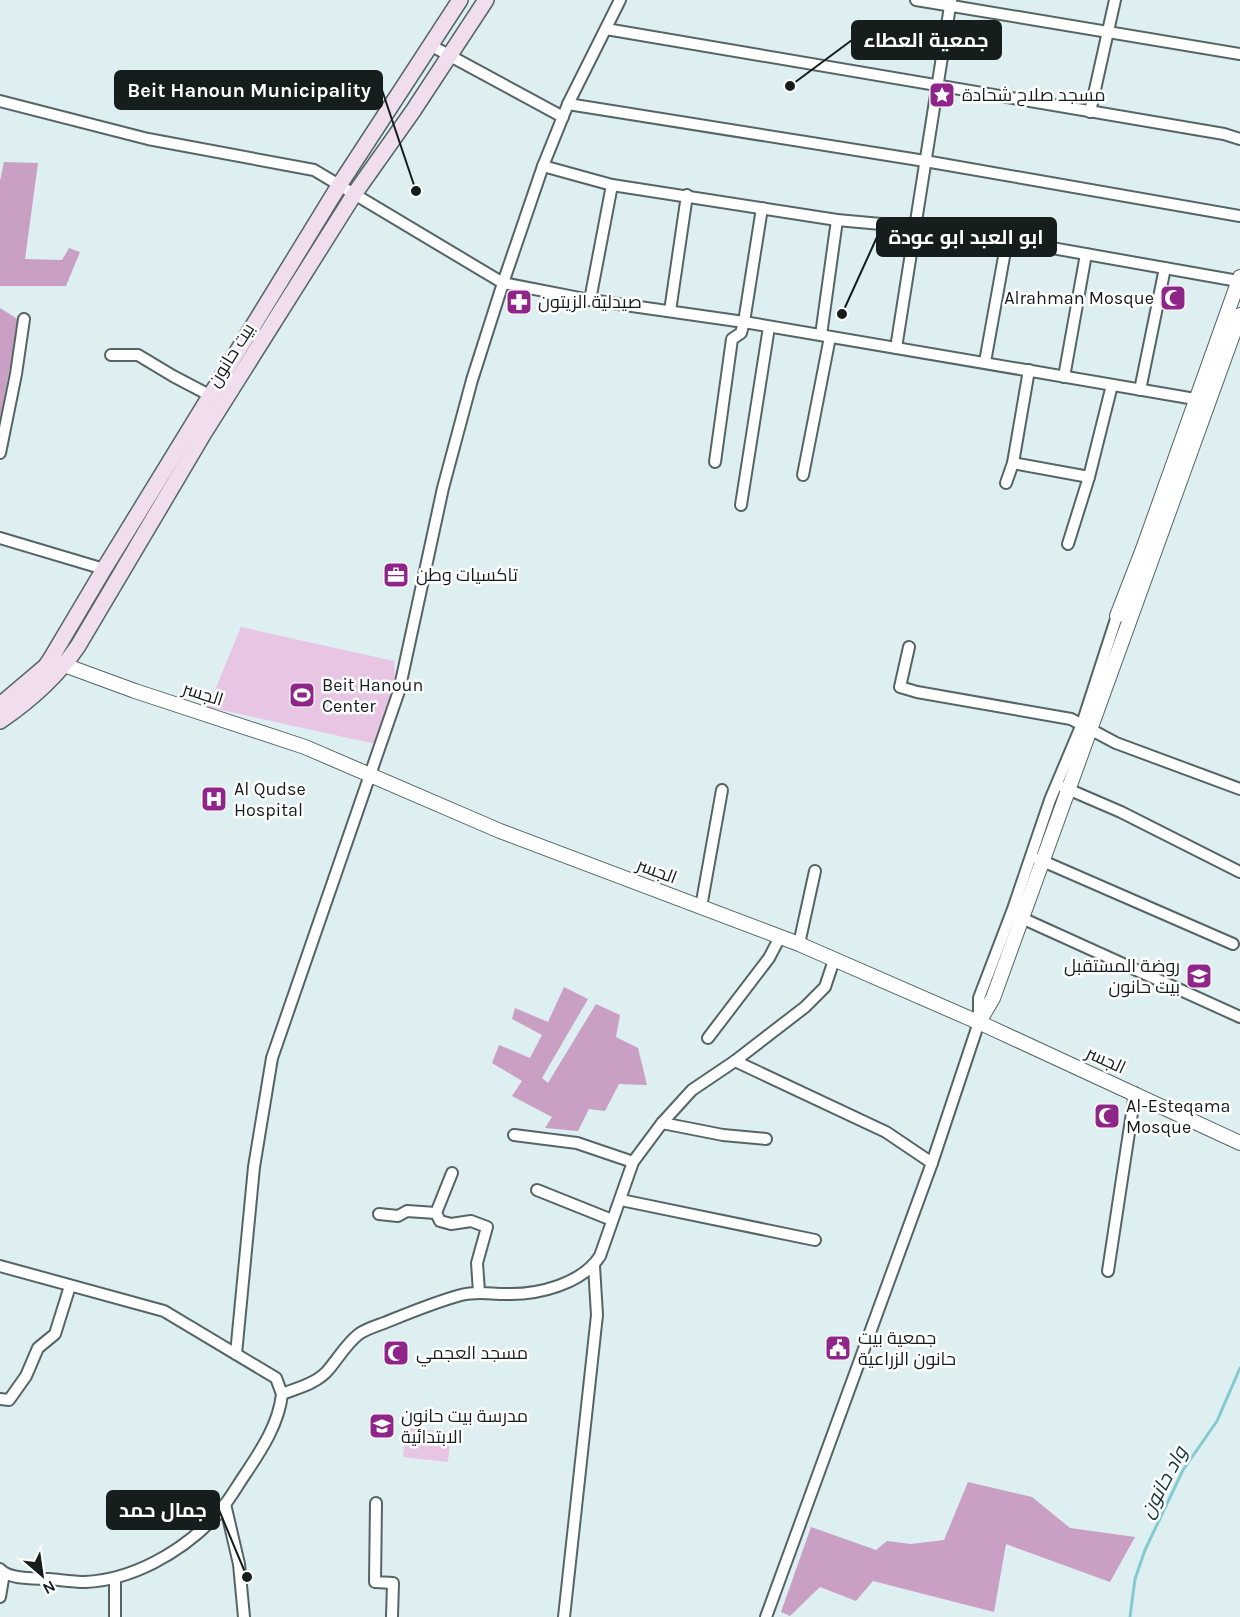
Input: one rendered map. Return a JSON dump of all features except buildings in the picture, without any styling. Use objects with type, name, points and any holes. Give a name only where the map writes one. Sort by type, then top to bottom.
[{"type":"main road","name":"بيت حانون","points":[[0,705],[45,667],[50,660],[340,184],[460,0]]},
{"type":"main road","name":"بيت حانون","points":[[0,722],[28,701],[65,664],[204,433],[356,193],[486,0]]},
{"type":"street","points":[[236,1354],[254,1167],[272,1058],[399,691],[443,488],[472,380],[503,283],[562,117],[620,0]]},
{"type":"street","points":[[916,0],[950,3],[1108,33],[1240,54]]},
{"type":"street","points":[[1090,112],[1115,0]]},
{"type":"street","points":[[896,348],[950,3]]},
{"type":"street","points":[[606,29],[1224,134],[1240,139]]},
{"type":"street","points":[[430,45],[562,117]]},
{"type":"street","points":[[0,101],[148,139],[314,170],[356,193],[503,283],[590,300],[744,322],[1195,399]]},
{"type":"street","points":[[568,104],[924,161],[1240,216]]},
{"type":"street","points":[[543,166],[612,185],[837,220],[914,227],[1007,240],[1239,279],[1117,616],[1086,727]]},
{"type":"street","points":[[590,300],[612,185]]},
{"type":"street","points":[[670,311],[687,195]]},
{"type":"street","points":[[715,462],[732,339],[741,333],[744,322],[762,208]]},
{"type":"street","points":[[804,476],[826,336],[837,220]]},
{"type":"street","points":[[985,362],[1007,240]]},
{"type":"street","points":[[1064,377],[1086,254]]},
{"type":"street","points":[[1140,390],[1165,268]]},
{"type":"street","points":[[766,1617],[932,1163],[979,1022],[993,998],[1036,859],[1240,315]]},
{"type":"street","points":[[0,453],[16,374],[24,319]]},
{"type":"street","points":[[741,505],[769,327]]},
{"type":"street","points":[[111,355],[138,355],[211,396]]},
{"type":"street","points":[[1006,483],[1013,463],[1029,370]]},
{"type":"street","points":[[1068,544],[1089,477],[1112,385]]},
{"type":"street","points":[[1013,463],[1089,477]]},
{"type":"street","points":[[0,538],[104,569]]},
{"type":"street","points":[[909,646],[900,687],[1071,719],[1116,743],[1240,789]]},
{"type":"street","name":"الجسر","points":[[50,660],[135,691],[274,736],[500,831],[799,944],[979,1022],[1240,1143]]},
{"type":"street","points":[[1063,787],[1121,812],[1240,872]]},
{"type":"street","points":[[701,908],[722,789]]},
{"type":"street","points":[[1036,859],[1233,944]]},
{"type":"street","points":[[799,944],[815,871]]},
{"type":"street","points":[[1018,912],[1026,920],[1240,1017]]},
{"type":"street","points":[[708,1038],[769,958],[780,937]]},
{"type":"street","points":[[282,1394],[307,1385],[328,1371],[360,1333],[446,1299],[479,1292],[507,1294],[542,1292],[565,1283],[594,1266],[600,1256],[633,1162],[662,1123],[692,1090],[805,1008],[825,987],[834,960]]},
{"type":"street","points":[[735,1061],[886,1132],[932,1163]]},
{"type":"street","points":[[1108,1271],[1135,1093]]},
{"type":"street","points":[[662,1123],[723,1135],[766,1139]]},
{"type":"street","points":[[514,1135],[577,1143],[633,1162]]},
{"type":"street","points":[[452,1173],[436,1213],[440,1221],[451,1224],[471,1221],[487,1227],[477,1263],[479,1292]]},
{"type":"street","points":[[537,1190],[612,1220]]},
{"type":"street","points":[[621,1200],[815,1240]]},
{"type":"street","points":[[379,1214],[398,1216],[407,1211],[436,1213]]},
{"type":"street","points":[[0,1266],[164,1311],[276,1378],[282,1394],[280,1410],[273,1427],[259,1454],[225,1504],[212,1520],[171,1553],[149,1565],[115,1578],[85,1582],[24,1577],[2,1571],[0,1598]]},
{"type":"street","points":[[564,1617],[597,1315],[594,1266]]},
{"type":"street","points":[[0,1399],[9,1400],[26,1376],[39,1348],[55,1334],[70,1286]]},
{"type":"street","points":[[376,1503],[375,1581],[393,1582],[392,1617]]},
{"type":"street","points":[[225,1504],[239,1564],[244,1617]]},
{"type":"street","points":[[115,1578],[115,1617]]},
{"type":"shaded area","points":[[4,162],[38,163],[25,259],[62,260],[69,248],[80,252],[66,286],[0,286],[0,181]]},
{"type":"shaded area","points":[[0,308],[19,320],[0,419]]},
{"type":"shaded area","name":"Beit Hanoun Center","points":[[241,627],[394,661],[395,682],[376,744],[208,707]]},
{"type":"shaded area","points":[[564,987],[588,999],[542,1078],[548,1083],[596,1004],[620,1015],[616,1037],[638,1048],[647,1085],[619,1084],[605,1111],[589,1109],[578,1131],[545,1128],[552,1117],[512,1096],[522,1081],[492,1063],[499,1045],[530,1058],[542,1035],[512,1019],[515,1008],[548,1022]]},
{"type":"shaded area","points":[[406,1428],[451,1432],[448,1462],[403,1457]]},
{"type":"shaded area","points":[[968,1482],[1032,1497],[1070,1528],[1135,1537],[1110,1582],[1006,1544],[994,1612],[873,1581],[856,1601],[820,1587],[790,1616],[781,1612],[811,1527],[876,1550],[887,1541],[911,1544],[944,1540]]},
{"type":"waterway","name":"واد حانون","points":[[1130,1617],[1135,1579],[1145,1550],[1183,1470],[1217,1421],[1240,1368]]},
{"type":"place","name":"جمعية العطاء","points":[[790,86]]},
{"type":"place","name":"مسجد صلاح شحادة","points":[[942,95]]},
{"type":"place","name":"Beit Hanoun Municipality","points":[[416,191]]},
{"type":"place","name":"Alrahman Mosque","points":[[1173,298]]},
{"type":"place","name":"صيدلية الزيتون","points":[[519,302]]},
{"type":"place","name":"ابو العبد ابو عودة","points":[[842,314]]},
{"type":"place","name":"تاكسيات وطن","points":[[396,575]]},
{"type":"place","name":"Beit Hanoun Center","points":[[302,695]]},
{"type":"place","name":"Al Qudse Hospital","points":[[214,799]]},
{"type":"place","name":"روضة المستقبل بيت حانون","points":[[1199,976]]},
{"type":"place","name":"Al-Esteqama Mosque","points":[[1107,1116]]},
{"type":"place","name":"جمعية بيت حانون الزراعية","points":[[838,1348]]},
{"type":"place","name":"مسجد العجمي","points":[[396,1353]]},
{"type":"place","name":"مدرسة بيت حانون الابتدائية","points":[[382,1426]]},
{"type":"place","name":"جمال حمد","points":[[247,1577]]}]
